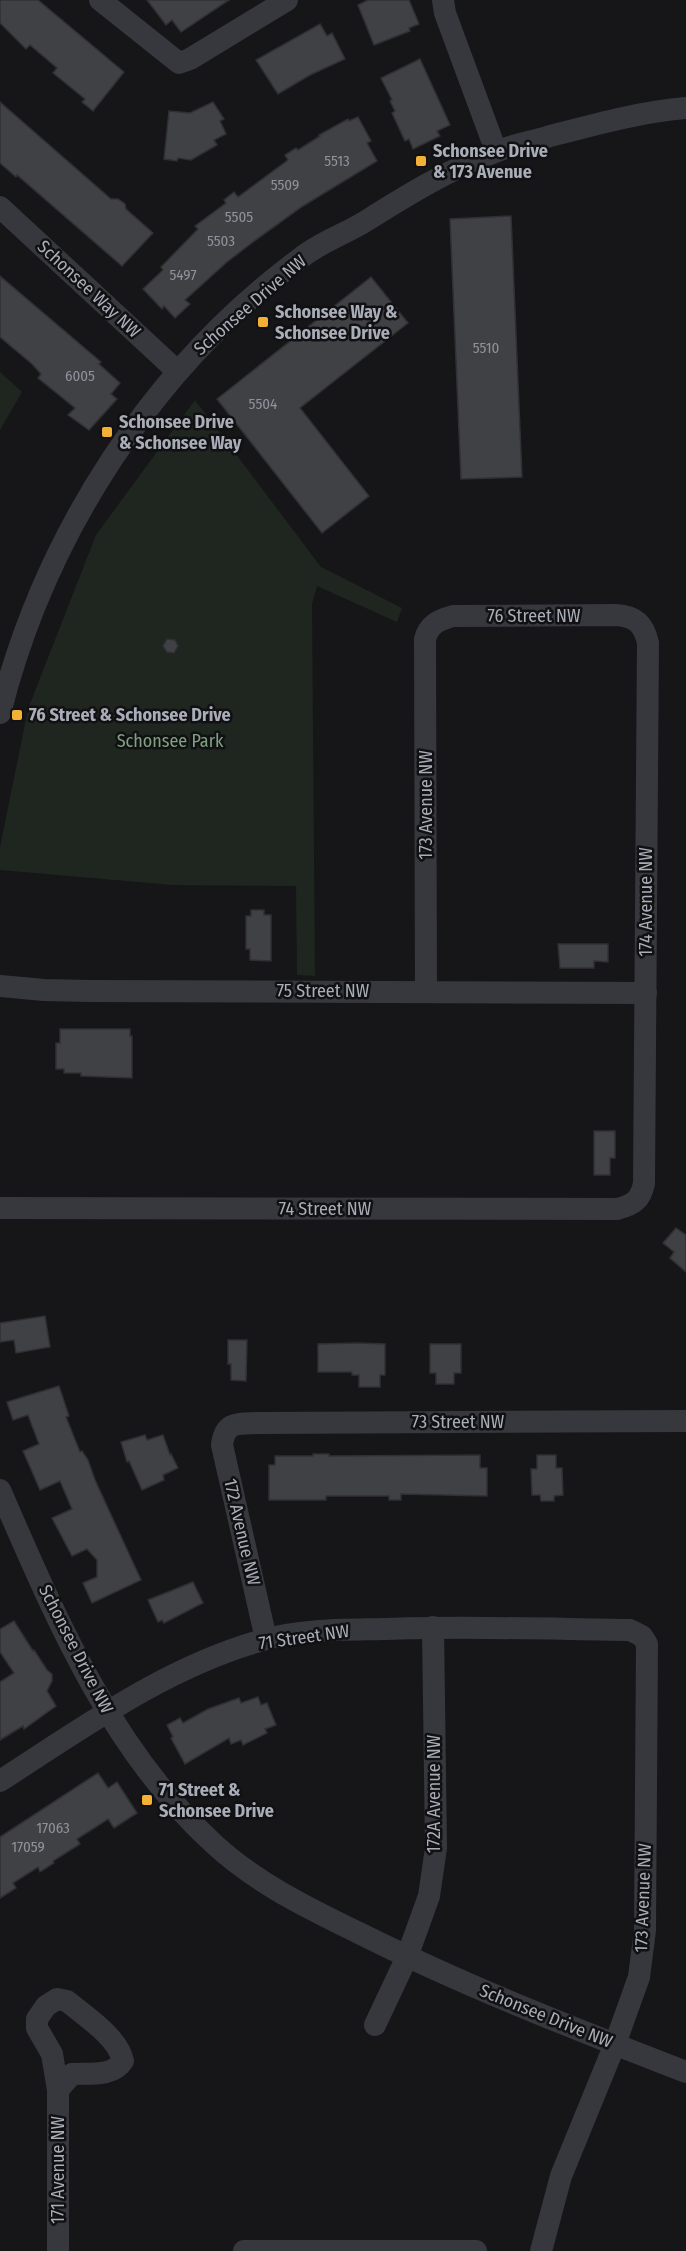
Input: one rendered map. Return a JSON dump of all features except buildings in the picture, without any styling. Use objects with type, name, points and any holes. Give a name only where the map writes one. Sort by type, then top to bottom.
[{"type":"street","points":[[100,0],[179,63],[190,59],[287,0]]},
{"type":"street","points":[[443,0],[496,151]]},
{"type":"street","name":"Schonsee Drive NW","points":[[0,713],[28,625],[75,522],[135,425],[177,371],[216,329],[304,255],[354,228],[407,195],[496,151],[600,122],[686,108]]},
{"type":"street","name":"Schonsee Way NW","points":[[0,207],[177,371]]},
{"type":"street","name":"76 Street NW","points":[[435,622],[453,616],[616,615],[634,619]]},
{"type":"street","name":"174 Avenue NW","points":[[634,619],[646,631],[648,643],[643,1192]]},
{"type":"street","name":"173 Avenue NW","points":[[426,992],[425,639],[435,622]]},
{"type":"street","name":"75 Street NW","points":[[0,986],[68,990],[646,993]]},
{"type":"street","name":"74 Street NW","points":[[0,1208],[617,1209],[635,1203],[643,1192]]},
{"type":"street","name":"73 Street NW","points":[[230,1426],[258,1423],[686,1421]]},
{"type":"street","name":"172 Avenue NW","points":[[230,1426],[224,1433],[222,1445],[266,1639]]},
{"type":"street","name":"Schonsee Drive NW","points":[[0,1490],[75,1655],[108,1712],[148,1769],[178,1806],[214,1844],[239,1865],[298,1903],[407,1957],[528,2010],[686,2072]]},
{"type":"street","name":"71 Street NW","points":[[0,1781],[108,1712],[177,1672],[266,1639],[329,1630],[433,1627],[630,1630],[642,1636]]},
{"type":"street","name":"172A Avenue NW","points":[[407,1957],[429,1896],[436,1848],[433,1627]]},
{"type":"street","name":"173 Avenue NW","points":[[541,2251],[561,2176],[615,2044],[639,1977],[645,1930],[646,1644],[642,1636]]},
{"type":"street","points":[[375,2025],[407,1957]]},
{"type":"street","name":"171 Avenue NW","points":[[58,2090],[58,2251]]},
{"type":"street","points":[[244,2251],[270,2249],[476,2251]]},
{"type":"green space","points":[[0,372],[22,392],[0,430]]},
{"type":"green space","name":"Schonsee Park","points":[[195,400],[321,567],[402,608],[397,622],[317,586],[312,604],[315,976],[297,975],[296,886],[172,885],[0,870],[0,847],[28,709],[96,535]]},
{"type":"place","name":"Schonsee Drive & 173 Avenue","points":[[421,161]]},
{"type":"place","name":"Schonsee Way & Schonsee Drive","points":[[263,322]]},
{"type":"place","name":"Schonsee Drive & Schonsee Way","points":[[107,432]]},
{"type":"place","name":"76 Street & Schonsee Drive","points":[[17,715]]},
{"type":"place","name":"71 Street & Schonsee Drive","points":[[147,1800]]}]
